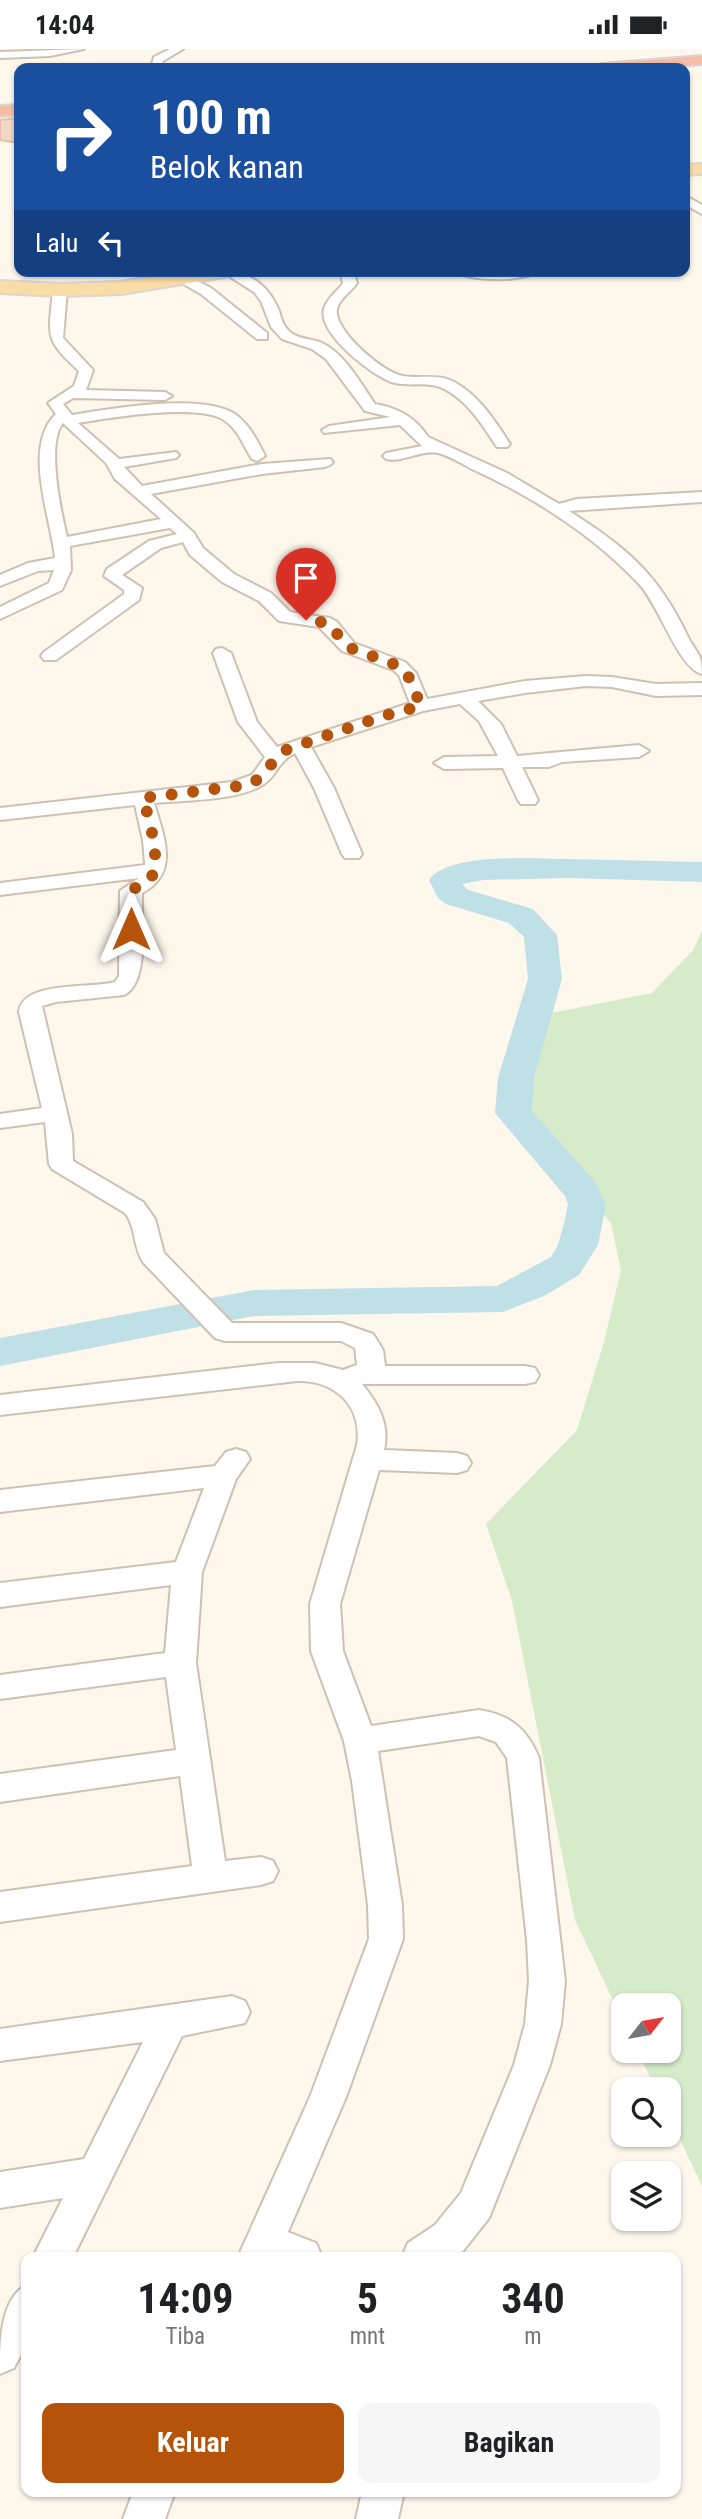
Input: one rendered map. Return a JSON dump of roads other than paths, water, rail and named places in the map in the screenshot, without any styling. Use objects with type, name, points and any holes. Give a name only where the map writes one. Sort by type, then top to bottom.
[{"type":"highway","points":[[664,63],[702,60]]},
{"type":"main road","points":[[0,287],[60,290],[121,288],[195,277]]},
{"type":"street","points":[[0,55],[79,49]]},
{"type":"street","points":[[157,63],[158,59],[178,49]]},
{"type":"street","points":[[238,277],[261,288],[272,309],[274,322],[282,333],[298,344],[322,349],[354,382],[370,408],[388,410],[404,420],[422,440],[501,476],[608,543],[648,583],[663,603],[681,641],[702,669]]},
{"type":"street","points":[[349,277],[349,287],[331,306],[332,324],[341,335],[365,360],[391,378],[436,380],[446,384],[488,420],[502,444]]},
{"type":"street","points":[[185,279],[206,291],[262,337]]},
{"type":"street","points":[[60,290],[56,338],[64,350],[86,370],[80,388],[55,403],[66,418],[114,464],[121,476],[188,535],[196,551],[228,578],[265,597],[285,617],[328,623],[348,647],[399,666],[407,673],[421,706]]},
{"type":"street","points":[[70,394],[174,396]]},
{"type":"street","points":[[0,614],[56,586],[61,579],[61,543],[54,517],[47,447],[50,431],[66,418],[206,410],[233,420],[243,430],[257,456]]},
{"type":"street","points":[[329,430],[404,420]]},
{"type":"street","points":[[391,456],[441,447]]},
{"type":"street","points":[[114,464],[171,455]]},
{"type":"street","points":[[140,491],[325,462]]},
{"type":"street","points":[[153,502],[194,489],[187,482]]},
{"type":"street","points":[[556,509],[577,505],[702,497]]},
{"type":"street","points":[[61,543],[174,522]]},
{"type":"street","points":[[50,656],[133,596],[133,587],[114,579],[113,573],[155,544],[188,535]]},
{"type":"street","points":[[0,581],[34,567],[63,562]]},
{"type":"street","points":[[222,653],[243,714],[256,737],[275,756]]},
{"type":"street","points":[[0,814],[247,785],[258,779],[275,756],[300,744],[421,706],[466,700],[526,687],[612,681],[670,691],[702,689]]},
{"type":"street","points":[[466,700],[486,717],[494,728],[528,800]]},
{"type":"street","points":[[300,744],[324,789],[352,853]]},
{"type":"street","points":[[444,763],[549,761],[558,755],[639,751]]},
{"type":"street","points":[[143,798],[153,830],[153,870],[150,879],[131,891],[130,976],[123,987],[103,992],[43,997],[32,1004],[30,1012],[61,1140],[61,1164],[73,1175],[134,1206],[145,1224],[146,1242],[152,1256],[226,1332],[341,1332],[359,1335],[369,1345],[372,1375]]},
{"type":"street","points":[[0,889],[153,870]]},
{"type":"street","points":[[0,1121],[55,1113]]},
{"type":"street","points":[[0,1405],[278,1372],[328,1375],[525,1375]]},
{"type":"street","points":[[262,2250],[328,2097],[386,1939],[379,1846],[360,1741],[327,1651],[323,1626],[325,1604],[372,1439],[365,1409],[343,1384],[328,1375]]},
{"type":"street","points":[[368,1459],[457,1463]]},
{"type":"street","points":[[0,1501],[230,1467]]},
{"type":"street","points":[[210,1876],[180,1663],[187,1572],[230,1467]]},
{"type":"street","points":[[0,1595],[187,1572]]},
{"type":"street","points":[[0,1687],[180,1663]]},
{"type":"street","points":[[360,1741],[479,1723],[493,1724],[504,1729],[518,1746],[526,1784],[547,1981],[543,2024],[532,2065],[475,2205],[449,2238],[429,2252]]},
{"type":"street","points":[[0,1789],[192,1761]]},
{"type":"street","points":[[0,1907],[261,1871]]},
{"type":"street","points":[[0,2045],[232,2012]]},
{"type":"street","points":[[55,2252],[96,2175],[171,2022]]},
{"type":"street","points":[[0,2190],[96,2175]]},
{"type":"street","points":[[2,2346],[21,2314]]},
{"type":"street","points":[[144,2519],[152,2497]]},
{"type":"street","points":[[377,2519],[382,2497]]},
{"type":"waterway","points":[[0,1352],[254,1303],[503,1299],[565,1266],[578,1245],[584,1223],[587,1205],[583,1193],[513,1113],[516,1078],[545,979],[540,935],[521,916],[457,897],[449,891],[445,880],[463,873],[494,869],[591,868],[702,872]]}]
